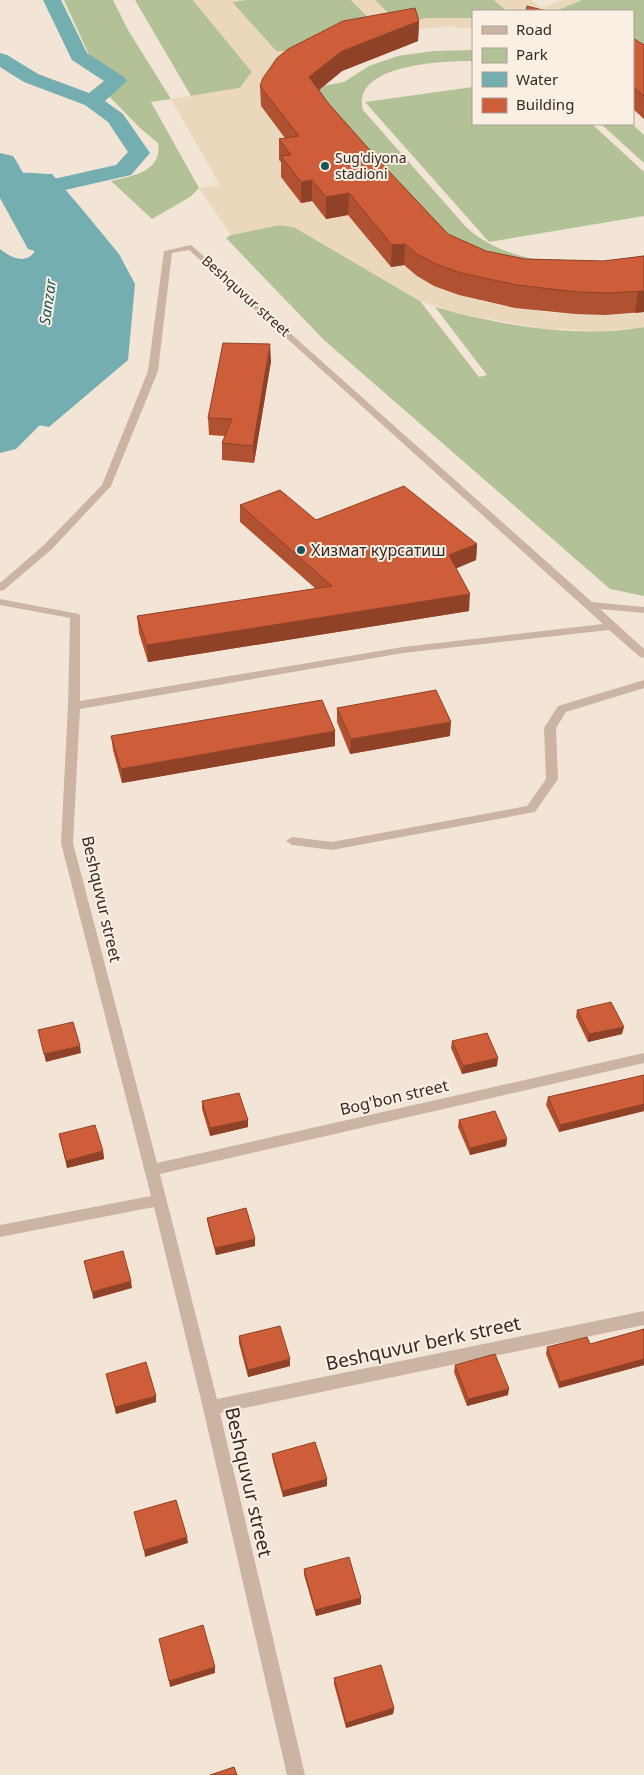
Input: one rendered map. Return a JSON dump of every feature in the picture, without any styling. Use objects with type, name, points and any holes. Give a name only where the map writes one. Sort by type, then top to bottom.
[{"type":"street","name":"Beshquvur street","points":[[0,588],[48,547],[106,486],[153,372],[168,251],[191,247],[587,605]]},
{"type":"street","name":"Beshquvur street","points":[[0,602],[75,616],[74,706],[68,843],[160,1200],[211,1408],[296,1775]]},
{"type":"street","points":[[587,605],[644,610]]},
{"type":"street","points":[[587,605],[644,655]]},
{"type":"street","points":[[74,706],[403,650],[612,626]]},
{"type":"street","points":[[292,841],[332,846],[531,809],[552,780],[550,728],[562,709],[644,684]]},
{"type":"street","name":"Bog'bon street","points":[[152,1170],[644,1058]]},
{"type":"street","points":[[0,1231],[160,1200]]},
{"type":"street","name":"Beshquvur berk street","points":[[211,1408],[644,1318]]},
{"type":"green space","points":[[64,0],[113,0],[128,30],[171,99],[151,102],[199,188],[190,197],[152,219],[111,181],[145,171],[156,160],[158,143],[140,128],[106,93],[120,78],[116,73],[90,57]]},
{"type":"green space","points":[[135,0],[193,0],[252,72],[240,88],[191,96]]},
{"type":"green space","points":[[245,0],[351,0],[376,25],[286,51],[276,51],[232,2]]},
{"type":"green space","points":[[375,0],[494,0],[506,10],[472,10],[472,18],[431,18],[397,22]]},
{"type":"green space","points":[[582,0],[644,0],[644,58],[634,53],[634,10],[557,10]]},
{"type":"green space","points":[[472,50],[472,61],[422,64],[385,74],[371,83],[363,95],[363,110],[466,227],[484,240],[504,250],[550,262],[599,263],[644,255],[644,271],[471,267],[316,94],[322,86],[344,82],[369,66],[398,56],[433,51]]},
{"type":"green space","points":[[472,87],[472,125],[593,125],[644,172],[644,216],[489,242],[365,102]]},
{"type":"green space","points":[[602,125],[633,125],[644,135],[644,163]]},
{"type":"green space","points":[[279,225],[294,227],[420,301],[479,377],[487,375],[435,307],[512,324],[565,331],[618,330],[644,327],[644,596],[610,589],[324,340],[226,238],[231,235]]},
{"type":"shaded area","points":[[193,0],[245,0],[232,2],[275,51],[286,51],[375,24],[351,0],[375,0],[397,22],[431,18],[472,18],[472,28],[455,28],[453,26],[409,30],[317,53],[299,157],[291,175],[301,203],[312,201],[326,218],[348,215],[391,267],[404,265],[417,276],[434,286],[486,302],[544,312],[575,314],[644,313],[644,327],[603,331],[546,329],[459,314],[420,301],[294,227],[279,225],[231,235],[199,188],[220,185],[171,99],[240,88],[252,72]]},
{"type":"shaded area","points":[[494,0],[532,0],[541,8],[563,0],[582,0],[557,10],[506,10]]},
{"type":"water","points":[[14,168],[17,172],[53,174],[119,254],[135,284],[128,360],[49,427],[0,418],[0,249],[15,258],[24,259],[33,254],[36,249],[0,183],[0,171]]},
{"type":"pier","points":[[13,166],[18,170],[54,171],[78,201],[76,202],[52,174],[17,172],[13,168],[0,171],[0,169]]},
{"type":"building","points":[[527,6],[542,10],[526,10]]},
{"type":"building","points":[[415,8],[419,21],[342,51],[309,77],[329,104],[448,234],[486,251],[525,259],[603,261],[644,256],[644,291],[577,292],[517,285],[461,273],[436,264],[417,254],[405,244],[392,245],[349,193],[326,197],[312,180],[301,182],[281,156],[291,155],[279,139],[299,136],[260,86],[263,78],[277,58],[288,49],[343,21]]},
{"type":"building","points":[[634,39],[644,45],[644,96],[634,88]]},
{"type":"building","points":[[223,343],[270,344],[253,446],[222,443],[232,419],[208,418]]},
{"type":"building","points":[[404,486],[477,544],[449,555],[470,594],[147,645],[137,616],[332,586],[240,505],[280,490],[316,520]]},
{"type":"building","points":[[436,690],[451,722],[351,739],[337,708]]},
{"type":"building","points":[[322,700],[335,731],[121,769],[111,736]]},
{"type":"building","points":[[611,1002],[624,1027],[589,1034],[577,1010]]},
{"type":"building","points":[[73,1022],[80,1046],[44,1054],[38,1030]]},
{"type":"building","points":[[487,1033],[498,1058],[463,1066],[452,1041]]},
{"type":"building","points":[[644,1075],[644,1104],[560,1125],[548,1097]]},
{"type":"building","points":[[239,1093],[248,1120],[210,1128],[202,1101]]},
{"type":"building","points":[[495,1111],[507,1139],[470,1148],[459,1120]]},
{"type":"building","points":[[95,1125],[103,1151],[66,1161],[59,1134]]},
{"type":"building","points":[[246,1208],[255,1239],[215,1248],[207,1218]]},
{"type":"building","points":[[123,1251],[131,1281],[92,1292],[84,1261]]},
{"type":"building","points":[[280,1326],[290,1359],[248,1370],[239,1336]]},
{"type":"building","points":[[644,1329],[644,1359],[560,1382],[547,1347],[587,1337],[590,1344]]},
{"type":"building","points":[[495,1354],[509,1389],[468,1399],[455,1365]]},
{"type":"building","points":[[146,1362],[156,1396],[115,1407],[106,1374]]},
{"type":"building","points":[[315,1442],[327,1479],[283,1491],[272,1454]]},
{"type":"building","points":[[176,1500],[187,1537],[144,1550],[134,1512]]},
{"type":"building","points":[[349,1557],[361,1598],[315,1610],[304,1569]]},
{"type":"building","points":[[203,1625],[215,1667],[169,1681],[159,1639]]},
{"type":"building","points":[[381,1665],[394,1708],[346,1723],[334,1678]]},
{"type":"building","points":[[234,1767],[237,1775],[210,1775]]},
{"type":"waterway","points":[[52,0],[79,56],[117,81],[92,101]]},
{"type":"waterway","points":[[0,59],[31,78],[92,101]]},
{"type":"waterway","points":[[17,194],[123,170],[139,153],[116,118],[92,101]]},
{"type":"waterway","name":"Sanzar","points":[[0,164],[42,241]]},
{"type":"waterway","name":"Sanzar","points":[[0,440],[34,407],[42,347]]},
{"type":"place","name":"Sug'diyona stadioni","points":[[325,166]]},
{"type":"place","name":"Хизмат курсатиш","points":[[301,550]]}]
